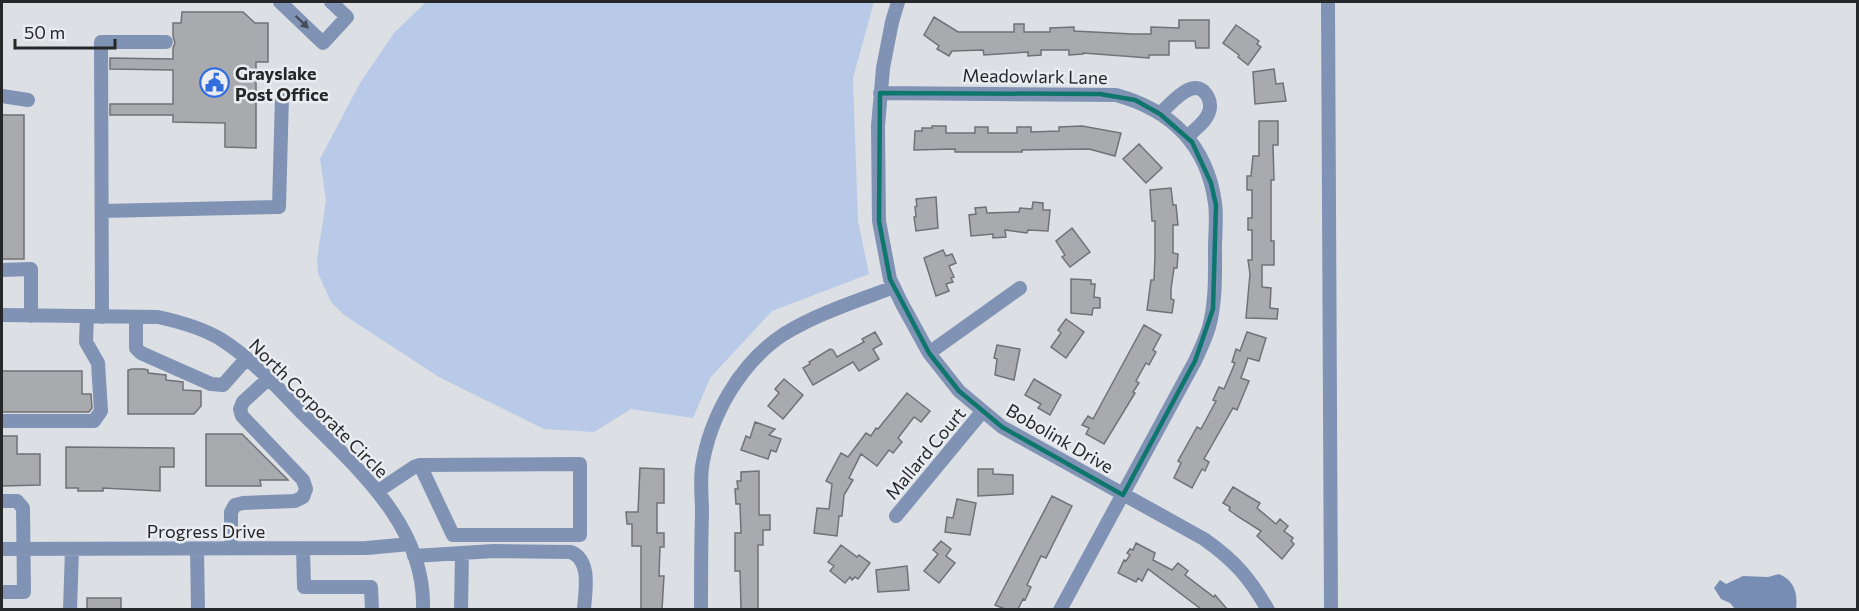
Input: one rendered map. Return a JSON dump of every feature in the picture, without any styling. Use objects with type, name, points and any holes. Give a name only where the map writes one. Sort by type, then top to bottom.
[{"type":"street","points":[[280,2],[323,43],[347,17],[331,2]]},
{"type":"street","name":"Bobolink Drive","points":[[898,2],[892,22],[880,93],[879,221],[890,279],[929,352],[959,391],[1002,427],[1204,539],[1225,554],[1241,568],[1268,609]]},
{"type":"street","points":[[1328,2],[1331,609]]},
{"type":"street","points":[[102,317],[101,42],[166,42]]},
{"type":"street","points":[[1160,114],[1187,90],[1196,88],[1204,91],[1209,99],[1208,116],[1187,137]]},
{"type":"street","name":"Meadowlark Lane","points":[[880,93],[1100,93],[1135,100],[1173,122],[1187,137],[1206,167],[1216,205],[1213,309],[1209,329],[1195,361],[1060,609]]},
{"type":"street","points":[[2,96],[28,100]]},
{"type":"street","points":[[102,211],[279,207],[282,96]]},
{"type":"street","points":[[2,270],[31,269],[31,316]]},
{"type":"street","points":[[701,609],[702,469],[711,433],[736,382],[767,348],[785,334],[826,313],[894,287]]},
{"type":"street","points":[[929,352],[1020,288]]},
{"type":"street","name":"North Corporate Circle","points":[[2,315],[158,317],[180,321],[222,340],[268,379],[378,491],[393,512],[412,550],[421,580],[423,609]]},
{"type":"street","points":[[2,421],[94,421],[101,411],[98,363],[86,342],[87,316]]},
{"type":"street","points":[[136,317],[136,348],[141,353],[210,384],[223,385],[246,359]]},
{"type":"street","points":[[231,548],[231,512],[235,505],[295,501],[303,497],[306,489],[303,480],[242,416],[240,409],[243,402],[268,379]]},
{"type":"street","name":"Mallard Court","points":[[896,516],[982,412]]},
{"type":"street","points":[[378,491],[420,465],[580,464],[580,535],[453,535],[420,465]]},
{"type":"street","points":[[2,501],[17,501],[23,508],[24,549],[24,592],[2,592]]},
{"type":"street","points":[[303,548],[304,587],[371,587],[372,609]]},
{"type":"street","name":"Progress Drive","points":[[2,549],[367,548],[462,553],[571,552],[578,555],[584,564],[586,579],[584,609]]},
{"type":"street","points":[[70,609],[72,549]]},
{"type":"street","points":[[197,549],[198,609]]},
{"type":"street","points":[[461,609],[462,553]]},
{"type":"highlighted area","points":[[880,93],[1100,94],[1135,100],[1160,114],[1192,142],[1211,183],[1216,205],[1213,309],[1195,361],[1123,495],[1002,427],[959,391],[929,353],[890,279],[879,221]]},
{"type":"shaded area","points":[[426,2],[874,2],[853,78],[858,221],[869,274],[772,311],[710,378],[693,418],[631,409],[594,432],[544,429],[439,377],[344,315],[331,302],[318,273],[317,259],[326,201],[320,159],[360,83],[394,33]]},
{"type":"shaded area","points":[[1779,574],[1794,588],[1796,609],[1735,609],[1730,603],[1721,599],[1714,588],[1720,580],[1726,584],[1743,576],[1768,577]]},
{"type":"building","name":"Grayslake Post Office","points":[[182,12],[243,12],[255,23],[268,23],[268,62],[256,62],[256,148],[225,147],[225,123],[173,122],[173,115],[110,115],[110,104],[173,104],[173,70],[110,69],[110,58],[173,59],[175,43],[173,23],[181,23]]},
{"type":"building","points":[[934,17],[958,32],[1014,32],[1014,24],[1024,24],[1024,32],[1050,32],[1050,28],[1074,27],[1074,31],[1133,34],[1151,34],[1151,27],[1179,28],[1179,20],[1209,20],[1209,48],[1196,48],[1195,41],[1169,41],[1169,55],[1149,55],[1149,58],[1083,53],[1069,55],[1069,50],[1041,50],[1041,55],[1028,56],[1028,52],[984,55],[983,50],[952,51],[949,56],[937,49],[939,46],[924,35]]},
{"type":"building","points":[[1236,25],[1259,41],[1257,44],[1261,47],[1248,65],[1223,43]]},
{"type":"building","points":[[1274,69],[1276,84],[1283,83],[1286,101],[1255,104],[1253,72]]},
{"type":"building","points":[[2,115],[24,115],[24,259],[2,259]]},
{"type":"building","points":[[1259,121],[1278,121],[1278,145],[1273,145],[1274,180],[1271,180],[1271,241],[1274,241],[1274,265],[1262,265],[1262,287],[1271,288],[1270,308],[1278,309],[1277,319],[1246,318],[1250,274],[1248,260],[1252,260],[1252,230],[1248,230],[1248,218],[1252,218],[1252,190],[1247,190],[1247,176],[1251,176],[1253,156],[1259,156]]},
{"type":"building","points":[[932,126],[946,126],[946,133],[975,133],[975,127],[988,127],[988,133],[1017,133],[1017,127],[1031,127],[1031,132],[1059,131],[1059,127],[1082,126],[1121,133],[1115,156],[1089,149],[1022,150],[1022,152],[914,150],[915,131],[922,131],[922,128],[932,128]]},
{"type":"building","points":[[1139,144],[1162,168],[1146,183],[1123,159]]},
{"type":"building","points":[[1171,188],[1178,225],[1173,225],[1173,253],[1178,254],[1171,289],[1171,299],[1174,300],[1172,313],[1147,310],[1151,280],[1154,280],[1155,255],[1155,221],[1152,221],[1150,190]]},
{"type":"building","points":[[936,197],[938,228],[916,231],[914,217],[916,217],[916,199]]},
{"type":"building","points":[[1033,202],[1043,203],[1043,210],[1050,210],[1048,231],[1028,230],[1027,233],[1005,230],[1006,237],[993,238],[993,234],[971,236],[969,215],[976,214],[975,208],[986,207],[987,213],[1019,212],[1020,208],[1032,209]]},
{"type":"building","points":[[1072,228],[1090,252],[1070,267],[1062,257],[1065,255],[1056,241]]},
{"type":"building","points":[[943,250],[946,256],[952,254],[956,263],[949,266],[954,277],[951,278],[953,282],[946,284],[949,291],[936,296],[924,258]]},
{"type":"building","points":[[1071,279],[1091,280],[1091,284],[1095,284],[1094,297],[1100,298],[1100,308],[1093,308],[1092,315],[1071,313]]},
{"type":"building","points":[[1066,319],[1084,332],[1066,358],[1051,347],[1061,333],[1058,330]]},
{"type":"building","points":[[1144,325],[1161,335],[1153,350],[1156,352],[1149,365],[1146,363],[1136,381],[1139,383],[1133,392],[1135,393],[1104,444],[1086,434],[1089,428],[1082,425],[1088,416],[1093,419]]},
{"type":"building","points":[[875,332],[882,344],[873,349],[879,359],[859,371],[853,362],[813,385],[803,368],[810,364],[809,362],[830,349],[837,357],[864,342],[862,339]]},
{"type":"building","points":[[1247,332],[1266,338],[1259,361],[1248,358],[1241,378],[1249,381],[1237,410],[1233,408],[1204,459],[1209,462],[1205,471],[1202,469],[1192,488],[1174,478],[1181,463],[1178,461],[1197,427],[1201,429],[1216,401],[1213,400],[1219,387],[1224,389],[1235,363],[1232,362],[1236,349],[1240,351]]},
{"type":"building","points":[[997,345],[1020,349],[1014,380],[995,375],[997,359],[994,358]]},
{"type":"building","points":[[144,369],[148,370],[148,373],[166,375],[166,380],[183,382],[183,390],[201,391],[201,406],[194,414],[128,414],[128,370]]},
{"type":"building","points":[[2,371],[82,371],[82,394],[91,394],[92,408],[89,412],[2,412]]},
{"type":"building","points":[[784,379],[803,395],[783,419],[768,406],[779,393],[775,389]]},
{"type":"building","points":[[1034,379],[1061,395],[1050,415],[1038,408],[1041,404],[1025,395]]},
{"type":"building","points":[[907,393],[930,411],[921,422],[914,417],[898,438],[902,442],[893,453],[889,450],[877,466],[861,454],[849,478],[853,480],[844,495],[837,536],[814,533],[817,508],[829,509],[832,484],[826,481],[841,453],[848,457],[866,433],[871,436],[876,428],[878,429]]},
{"type":"building","points":[[755,422],[775,429],[769,435],[781,439],[776,452],[771,450],[768,459],[741,450],[746,436],[750,438]]},
{"type":"building","points":[[206,434],[242,434],[288,480],[260,480],[261,486],[206,486]]},
{"type":"building","points":[[2,436],[17,436],[17,454],[40,454],[40,485],[2,486]]},
{"type":"building","points":[[66,447],[174,448],[174,467],[160,467],[160,491],[103,488],[103,491],[78,491],[78,488],[66,488]]},
{"type":"building","points":[[640,468],[664,469],[664,503],[657,503],[657,533],[664,533],[664,547],[660,547],[659,576],[664,576],[662,609],[641,609],[641,546],[632,546],[632,524],[627,524],[626,512],[638,512]]},
{"type":"building","points":[[978,469],[993,469],[993,474],[1013,475],[1013,494],[978,496]]},
{"type":"building","points":[[759,471],[759,515],[770,515],[770,530],[763,530],[763,545],[758,545],[758,609],[741,609],[740,571],[735,571],[735,533],[741,533],[740,504],[736,504],[735,489],[738,489],[737,481],[741,481],[741,472]]},
{"type":"building","points":[[1233,487],[1260,503],[1257,508],[1276,524],[1280,519],[1288,526],[1284,531],[1293,538],[1291,541],[1294,544],[1282,559],[1257,536],[1261,531],[1237,516],[1229,510],[1230,507],[1223,503]]},
{"type":"building","points":[[1052,496],[1072,506],[1046,558],[1041,556],[1027,585],[1031,587],[1025,600],[1023,599],[1018,609],[1005,609],[995,605]]},
{"type":"building","points":[[957,499],[976,503],[970,535],[945,532],[947,517],[953,518]]},
{"type":"building","points":[[941,541],[951,549],[946,556],[955,563],[939,583],[924,571],[938,554],[933,550]]},
{"type":"building","points":[[1136,543],[1155,553],[1153,560],[1172,570],[1178,563],[1188,571],[1185,575],[1214,597],[1215,595],[1227,609],[1201,609],[1148,569],[1142,581],[1138,578],[1136,582],[1118,573],[1124,560],[1126,561],[1130,555],[1127,553],[1130,549],[1133,550]]},
{"type":"building","points":[[841,545],[870,563],[858,579],[855,577],[852,580],[850,577],[845,583],[830,571],[834,566],[828,562]]},
{"type":"building","points":[[907,566],[909,590],[878,592],[876,570]]},
{"type":"building","points":[[87,598],[121,598],[121,609],[87,609]]},
{"type":"place","name":"Grayslake Post Office","points":[[214,83]]}]
